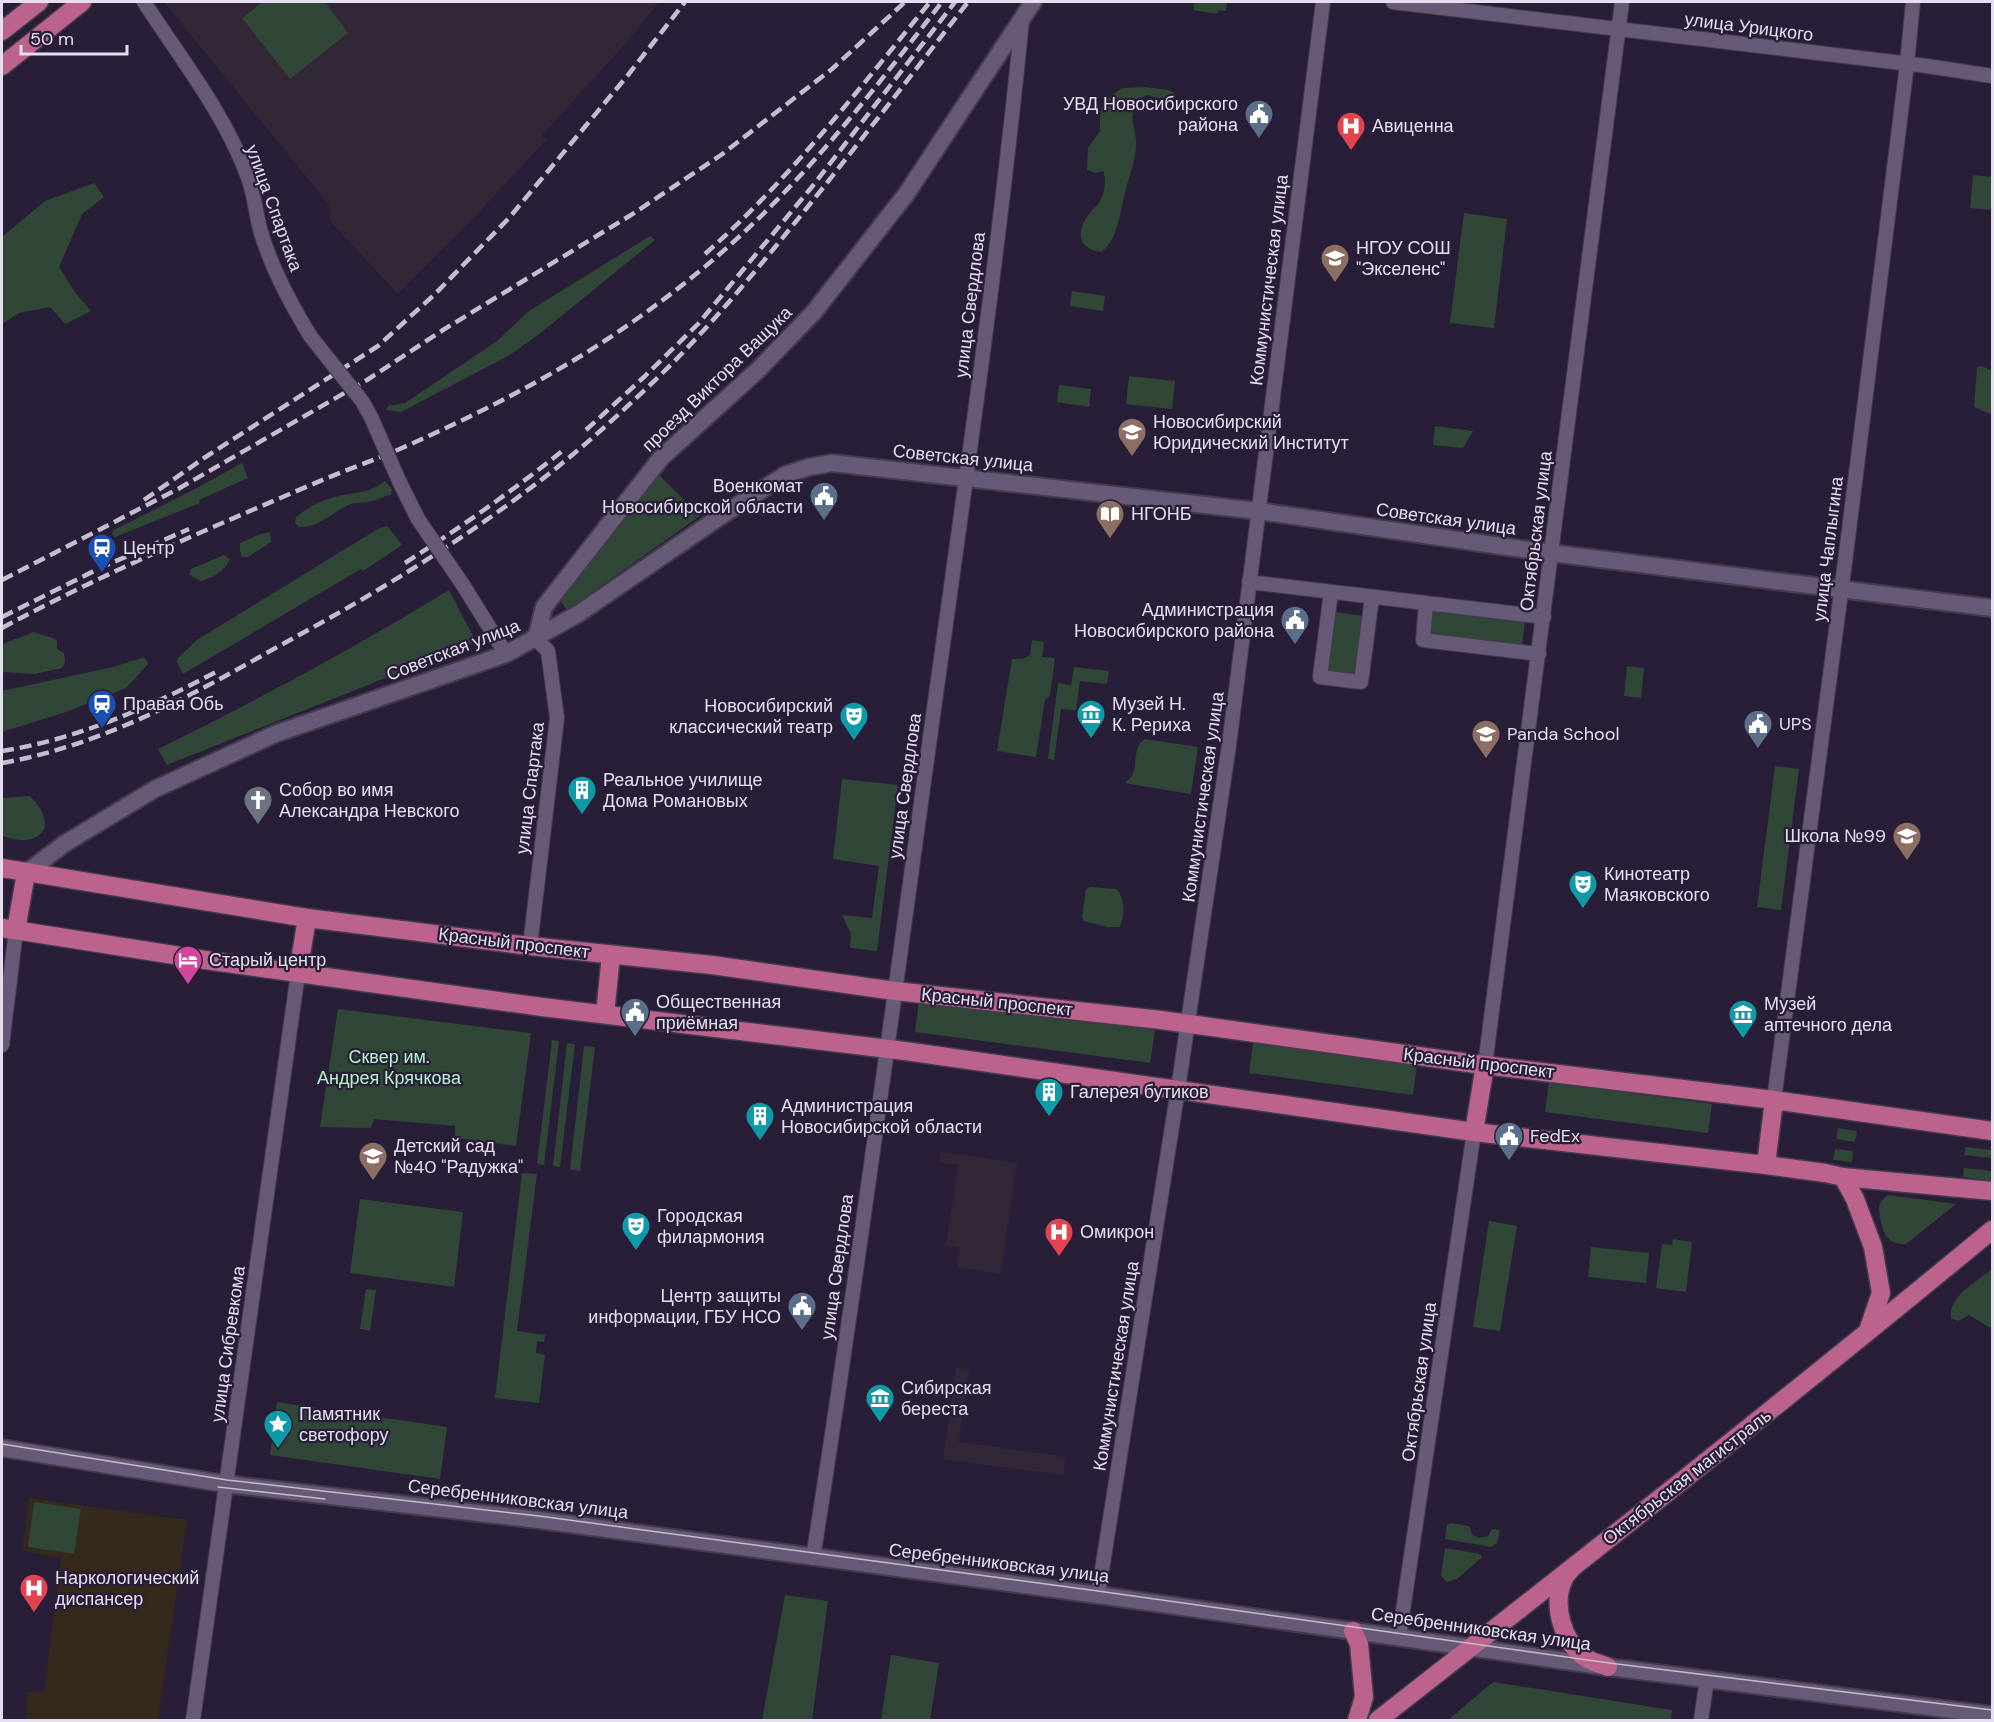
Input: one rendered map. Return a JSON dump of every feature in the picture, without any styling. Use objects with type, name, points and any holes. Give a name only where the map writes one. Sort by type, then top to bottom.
[{"type":"main road","points":[[2,32],[39,2]]},
{"type":"main road","points":[[2,66],[82,2]]},
{"type":"main road","name":"Красный проспект","points":[[2,868],[307,918],[530,946],[712,965],[895,991],[1187,1024],[1485,1065],[1774,1100],[1992,1131]]},
{"type":"main road","points":[[26,873],[9,929],[532,1006],[887,1049],[1474,1132],[1766,1165],[1843,1177],[1992,1191]]},
{"type":"main road","points":[[298,973],[307,918]]},
{"type":"main road","points":[[605,1014],[611,955]]},
{"type":"main road","points":[[1474,1132],[1485,1065]]},
{"type":"main road","points":[[1766,1165],[1774,1100]]},
{"type":"main road","points":[[1843,1177],[1855,1199],[1873,1247],[1881,1293],[1868,1332]]},
{"type":"main road","name":"Октябрьская магистраль","points":[[1378,1720],[1574,1564],[1725,1448],[1992,1230]]},
{"type":"main road","points":[[1574,1564],[1563,1581],[1558,1601],[1561,1625],[1572,1644],[1586,1658],[1608,1667]]},
{"type":"main road","points":[[1353,1631],[1359,1644],[1364,1697],[1357,1720]]},
{"type":"street","name":"улица Спартака","points":[[144,2],[220,118],[249,180],[260,230],[290,303],[311,337],[362,401],[418,519],[506,654]]},
{"type":"street","name":"проезд Виктора Ващука","points":[[536,639],[544,607],[661,458],[758,370],[814,312],[907,193],[1033,2]]},
{"type":"street","name":"Коммунистическая улица","points":[[1098,1595],[1178,1089],[1232,724],[1323,2]]},
{"type":"street","name":"улица Урицкого","points":[[1393,2],[1992,76]]},
{"type":"street","name":"Октябрьская улица","points":[[1485,1065],[1622,2]]},
{"type":"street","name":"улица Чаплыгина","points":[[1774,1100],[1842,589],[1913,2]]},
{"type":"street","name":"улица Свердлова","points":[[813,1558],[887,1049],[966,478],[1010,133],[1022,18]]},
{"type":"street","name":"Советская улица","points":[[26,873],[64,843],[155,789],[275,734],[506,654],[536,639],[578,614],[785,475],[809,466],[832,463],[1258,511],[1552,553],[1992,608]]},
{"type":"street","points":[[1249,582],[1544,617]]},
{"type":"street","points":[[1331,592],[1320,677],[1361,682],[1372,597]]},
{"type":"street","points":[[1426,604],[1423,640],[1539,654]]},
{"type":"street","name":"улица Спартака","points":[[530,946],[557,718],[548,651],[536,639]]},
{"type":"street","points":[[2,1045],[9,929]]},
{"type":"street","name":"улица Сибревкома","points":[[193,1720],[298,973]]},
{"type":"street","name":"Октябрьская улица","points":[[1399,1637],[1474,1132]]},
{"type":"street","name":"Серебренниковская улица","points":[[2,1449],[226,1484],[539,1520],[1098,1595],[1608,1667],[1992,1715]]},
{"type":"street","points":[[1701,1720],[1707,1679]]},
{"type":"shaded area","points":[[164,2],[659,2],[627,42],[542,135],[546,140],[398,294],[329,220],[330,206]]},
{"type":"shaded area","points":[[941,1152],[1017,1163],[1001,1274],[957,1267],[959,1248],[946,1246],[958,1165],[939,1162]]},
{"type":"shaded area","points":[[956,1367],[969,1369],[959,1442],[1066,1457],[1063,1475],[943,1459]]},
{"type":"shaded area","points":[[29,1498],[187,1520],[158,1720],[26,1720],[28,1692],[44,1691],[61,1558],[22,1551]]},
{"type":"green space","points":[[263,2],[325,2],[348,33],[290,79],[242,18]]},
{"type":"green space","points":[[1194,2],[1227,2],[1226,11],[1218,10],[1217,14],[1193,10]]},
{"type":"green space","points":[[1145,87],[1168,90],[1175,93],[1177,100],[1147,95],[1136,104],[1133,116],[1136,137],[1135,153],[1118,224],[1107,246],[1101,252],[1093,250],[1083,243],[1082,227],[1101,200],[1105,179],[1103,171],[1095,173],[1087,170],[1088,148],[1100,131],[1100,116],[1104,101],[1122,88]]},
{"type":"green space","points":[[1973,175],[1992,177],[1992,210],[1970,208]]},
{"type":"green space","points":[[94,183],[104,197],[82,214],[59,267],[91,311],[65,324],[50,307],[19,313],[2,324],[2,237],[45,201]]},
{"type":"green space","points":[[1464,213],[1507,219],[1494,328],[1450,323]]},
{"type":"green space","points":[[650,236],[655,240],[538,335],[508,356],[401,412],[386,410],[388,406],[405,403],[497,341],[529,311]]},
{"type":"green space","points":[[1072,291],[1105,296],[1103,311],[1070,306]]},
{"type":"green space","points":[[1977,367],[1992,369],[1992,415],[1974,407]]},
{"type":"green space","points":[[1129,376],[1175,381],[1172,409],[1126,404]]},
{"type":"green space","points":[[1059,385],[1091,389],[1089,407],[1057,402]]},
{"type":"green space","points":[[1435,426],[1473,431],[1463,448],[1433,445]]},
{"type":"green space","points":[[242,463],[248,478],[199,500],[200,503],[115,537],[112,534],[114,530]]},
{"type":"green space","points":[[659,475],[700,516],[567,610],[560,600]]},
{"type":"green space","points":[[385,481],[392,489],[391,495],[370,502],[349,504],[324,520],[306,527],[299,527],[295,523],[296,517],[319,502],[366,491]]},
{"type":"green space","points":[[386,526],[402,545],[363,571],[361,569],[183,674],[177,662],[178,658],[197,640]]},
{"type":"green space","points":[[270,532],[271,542],[248,557],[242,557],[240,543]]},
{"type":"green space","points":[[224,555],[230,559],[225,567],[214,576],[201,581],[189,575],[191,569]]},
{"type":"green space","points":[[449,590],[476,642],[167,765],[158,749],[305,673]]},
{"type":"green space","points":[[1432,610],[1525,621],[1522,646],[1429,635]]},
{"type":"green space","points":[[1328,611],[1370,617],[1361,682],[1320,677]]},
{"type":"green space","points":[[33,632],[57,641],[57,649],[64,653],[65,662],[62,668],[35,674],[2,672],[2,645]]},
{"type":"green space","points":[[1032,640],[1044,642],[1042,657],[1055,658],[1050,696],[1045,700],[1036,757],[997,751],[1012,659],[1023,659],[1030,655]]},
{"type":"green space","points":[[144,657],[148,664],[126,688],[66,712],[2,732],[2,691],[113,667]]},
{"type":"green space","points":[[1627,666],[1644,668],[1641,698],[1624,696]]},
{"type":"green space","points":[[1074,667],[1109,671],[1107,684],[1080,681],[1076,710],[1061,709],[1054,760],[1048,759],[1058,683],[1071,685]]},
{"type":"green space","points":[[1145,739],[1198,747],[1191,794],[1125,783],[1134,771],[1138,746]]},
{"type":"green space","points":[[1775,766],[1799,769],[1781,910],[1757,907]]},
{"type":"green space","points":[[842,779],[898,785],[877,951],[850,948],[851,934],[842,915],[872,918],[879,866],[833,859]]},
{"type":"green space","points":[[30,796],[42,813],[45,825],[43,831],[28,840],[2,836],[2,798]]},
{"type":"green space","points":[[1090,887],[1117,889],[1122,898],[1123,907],[1120,927],[1108,927],[1084,921],[1082,917],[1086,889]]},
{"type":"green space","points":[[919,1000],[1155,1030],[1150,1063],[915,1032]]},
{"type":"green space","name":"Сквер им. Андрея Крячкова","points":[[338,1009],[531,1033],[516,1146],[455,1138],[455,1126],[374,1119],[371,1128],[320,1127]]},
{"type":"green space","points":[[552,1040],[559,1041],[544,1165],[537,1164]]},
{"type":"green space","points":[[567,1043],[575,1044],[560,1167],[553,1166]]},
{"type":"green space","points":[[1253,1043],[1417,1065],[1413,1095],[1249,1073]]},
{"type":"green space","points":[[584,1046],[595,1047],[580,1171],[570,1169]]},
{"type":"green space","points":[[1549,1082],[1712,1104],[1708,1133],[1545,1112]]},
{"type":"green space","points":[[1838,1128],[1857,1131],[1855,1142],[1836,1139]]},
{"type":"green space","points":[[1966,1147],[1992,1150],[1992,1158],[1964,1155]]},
{"type":"green space","points":[[1835,1149],[1853,1151],[1852,1162],[1833,1160]]},
{"type":"green space","points":[[1964,1168],[1992,1171],[1992,1181],[1963,1177]]},
{"type":"green space","points":[[522,1173],[537,1174],[517,1331],[545,1335],[544,1342],[537,1341],[536,1353],[545,1355],[539,1403],[495,1398]]},
{"type":"green space","points":[[1888,1195],[1956,1204],[1906,1244],[1901,1244],[1893,1242],[1885,1235],[1881,1223],[1880,1203]]},
{"type":"green space","points":[[360,1199],[463,1212],[454,1287],[350,1273]]},
{"type":"green space","points":[[1489,1221],[1517,1226],[1500,1331],[1473,1327]]},
{"type":"green space","points":[[1673,1239],[1692,1242],[1686,1292],[1656,1288],[1662,1244],[1672,1245]]},
{"type":"green space","points":[[1591,1247],[1649,1253],[1646,1283],[1588,1277]]},
{"type":"green space","points":[[1992,1269],[1992,1329],[1969,1315],[1958,1321],[1951,1318],[1951,1310],[1959,1296]]},
{"type":"green space","points":[[366,1289],[376,1290],[370,1331],[360,1329]]},
{"type":"green space","points":[[277,1402],[447,1427],[440,1479],[270,1455]]},
{"type":"green space","points":[[34,1502],[81,1509],[74,1554],[28,1547]]},
{"type":"green space","points":[[1450,1523],[1469,1526],[1473,1535],[1479,1538],[1488,1536],[1492,1529],[1500,1530],[1497,1543],[1492,1547],[1445,1539],[1447,1525]]},
{"type":"green space","points":[[1445,1548],[1480,1554],[1482,1557],[1457,1579],[1447,1582],[1441,1574]]},
{"type":"green space","points":[[785,1595],[828,1601],[812,1720],[762,1720]]},
{"type":"green space","points":[[891,1655],[939,1663],[930,1720],[881,1720]]},
{"type":"green space","points":[[1493,1682],[1672,1710],[1671,1720],[1448,1720]]},
{"type":"tram line","points":[[2,1444],[227,1480],[539,1516],[1609,1663],[1992,1710]]},
{"type":"tram line","points":[[218,1487],[325,1499]]},
{"type":"railway","points":[[144,500],[204,458],[378,346],[435,294],[509,218],[628,75],[685,2]]},
{"type":"railway","points":[[2,580],[178,489],[367,380],[443,330],[631,215],[721,155],[832,69],[905,2]]},
{"type":"railway","points":[[705,254],[795,164],[930,2]]},
{"type":"railway","points":[[2,628],[162,550],[454,424],[532,384],[606,340],[650,310],[692,277],[733,242],[795,182],[839,132],[942,2]]},
{"type":"railway","points":[[586,430],[698,324],[811,188],[955,2]]},
{"type":"railway","points":[[2,763],[39,755],[111,731],[213,683],[405,574],[541,480],[650,385],[722,310],[812,202],[968,2]]},
{"type":"railway","points":[[405,563],[487,508],[566,448]]},
{"type":"railway","points":[[2,617],[100,568],[189,529]]},
{"type":"railway","points":[[2,751],[30,746],[86,730],[140,709],[218,671]]},
{"type":"place","name":"УВД Новосибирского района","points":[[1259,140]]},
{"type":"place","name":"Авиценна","points":[[1351,152]]},
{"type":"place","name":"НГОУ СОШ \"Экселенс\"","points":[[1335,284]]},
{"type":"place","name":"Новосибирский Юридический Институт","points":[[1132,458]]},
{"type":"place","name":"Военкомат Новосибирской области","points":[[824,522]]},
{"type":"place","name":"НГОНБ","points":[[1110,540]]},
{"type":"place","name":"Центр","points":[[102,574]]},
{"type":"place","name":"Администрация Новосибирского района","points":[[1295,646]]},
{"type":"place","name":"Правая Обь","points":[[102,730]]},
{"type":"place","name":"Музей Н. К. Рериха","points":[[1091,740]]},
{"type":"place","name":"Новосибирский классический театр","points":[[854,742]]},
{"type":"place","name":"UPS","points":[[1758,750]]},
{"type":"place","name":"Panda School","points":[[1486,760]]},
{"type":"place","name":"Реальное училище Дома Романовых","points":[[582,816]]},
{"type":"place","name":"Собор во имя Александра Невского","points":[[258,826]]},
{"type":"place","name":"Школа №99","points":[[1907,862]]},
{"type":"place","name":"Кинотеатр Маяковского","points":[[1583,910]]},
{"type":"place","name":"Старый центр","points":[[188,986]]},
{"type":"place","name":"Общественная приёмная","points":[[635,1038]]},
{"type":"place","name":"Музей аптечного дела","points":[[1743,1040]]},
{"type":"place","name":"Галерея бутиков","points":[[1049,1118]]},
{"type":"place","name":"Администрация Новосибирской области","points":[[760,1142]]},
{"type":"place","name":"FedEx","points":[[1509,1162]]},
{"type":"place","name":"Детский сад №40 \"Радужка\"","points":[[373,1182]]},
{"type":"place","name":"Городская филармония","points":[[636,1252]]},
{"type":"place","name":"Омикрон","points":[[1059,1258]]},
{"type":"place","name":"Центр защиты информации, ГБУ НСО","points":[[802,1332]]},
{"type":"place","name":"Сибирская береста","points":[[880,1424]]},
{"type":"place","name":"Памятник светофору","points":[[278,1450]]},
{"type":"place","name":"Наркологический диспансер","points":[[34,1614]]}]
